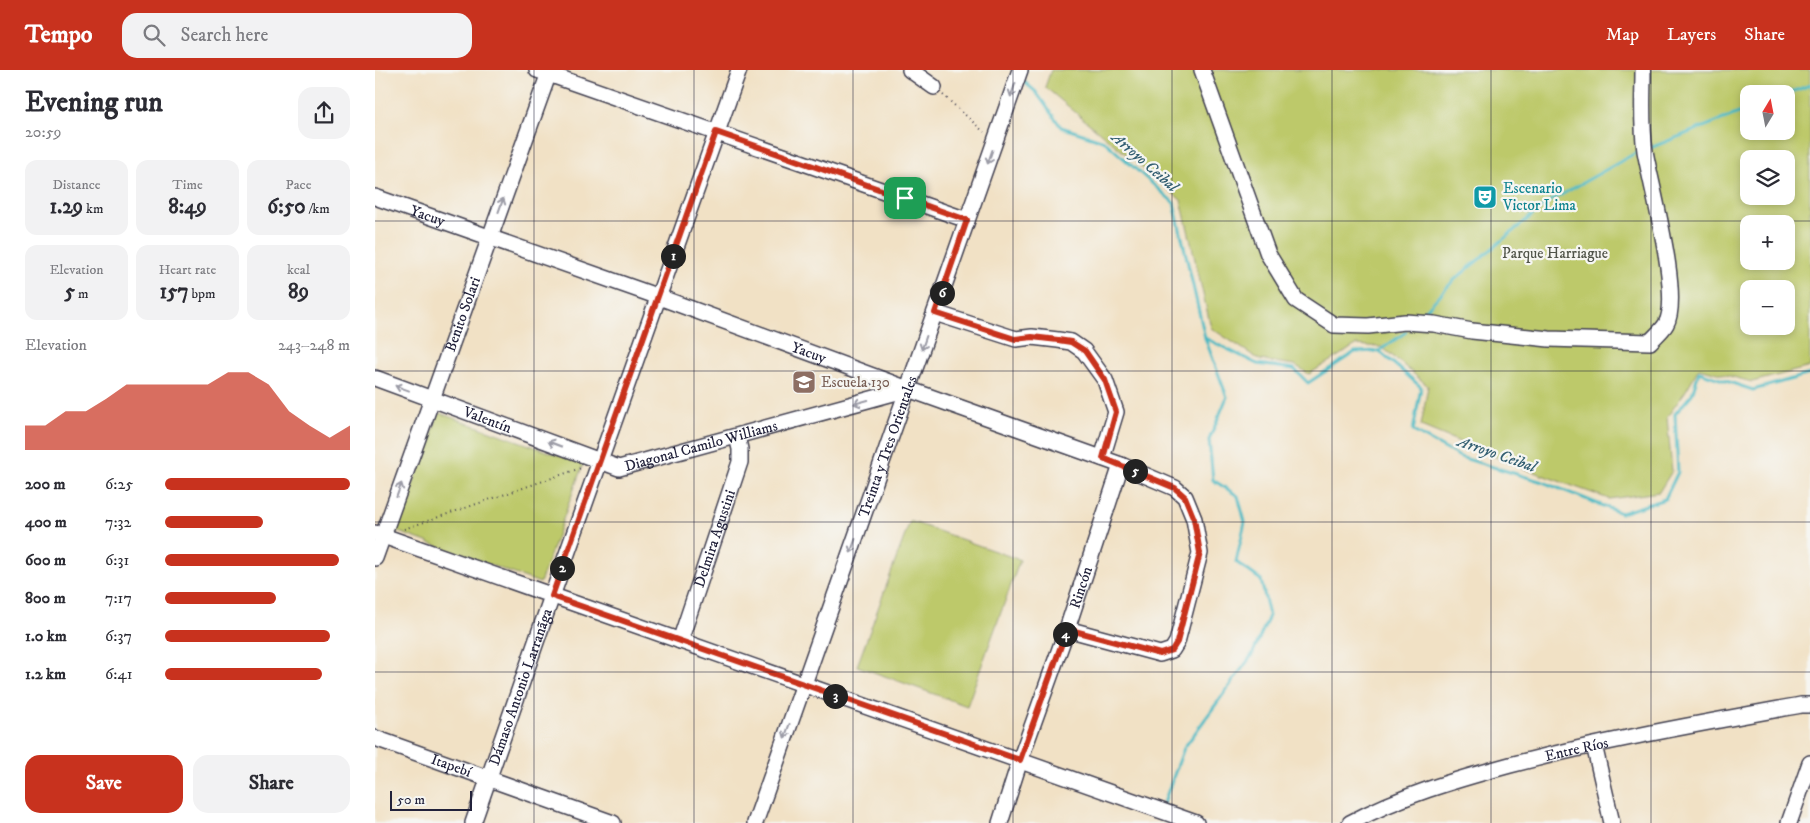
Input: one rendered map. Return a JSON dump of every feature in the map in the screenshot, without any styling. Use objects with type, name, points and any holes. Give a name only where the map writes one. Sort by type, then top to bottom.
[{"type":"street","name":"Dámaso Antonio Larranãga","points":[[473,823],[739,70]]},
{"type":"street","points":[[910,70],[934,87]]},
{"type":"street","points":[[929,70],[934,87]]},
{"type":"street","name":"Treinta y Tres Orientales","points":[[755,823],[1020,70]]},
{"type":"street","points":[[1202,70],[1268,254],[1296,300],[1334,325],[1368,326],[1405,322],[1549,339],[1650,342],[1666,324],[1670,304],[1667,256],[1645,150],[1643,70]]},
{"type":"street","points":[[545,71],[967,220]]},
{"type":"street","name":"Benito Solari","points":[[375,558],[379,534],[432,398],[490,238],[545,71]]},
{"type":"street","name":"Yacuy","points":[[375,197],[659,297],[908,389],[1103,458],[1175,488],[1185,497],[1194,519],[1200,553],[1177,642],[1172,650],[1160,654],[1067,629]]},
{"type":"street","points":[[935,313],[1015,339],[1032,337],[1071,342],[1085,351],[1105,380],[1116,412],[1103,458]]},
{"type":"street","name":"Valentín","points":[[375,378],[600,461]]},
{"type":"street","name":"Diagonal Camilo Williams","points":[[600,461],[619,468],[908,389]]},
{"type":"street","name":"Delmira Agustini","points":[[680,640],[740,462],[737,436]]},
{"type":"street","name":"Rincón","points":[[1000,823],[1121,465]]},
{"type":"street","points":[[379,534],[1196,823]]},
{"type":"street","name":"Entre Ríos","points":[[1350,823],[1410,795],[1462,778],[1620,738],[1810,704]]},
{"type":"street","name":"Itapebí","points":[[375,738],[613,823]]},
{"type":"street","points":[[1594,745],[1613,823]]},
{"type":"street","points":[[1789,823],[1810,763]]},
{"type":"path","points":[[934,87],[995,142]]},
{"type":"path","points":[[402,529],[581,468]]},
{"type":"green space","name":"Parque Harriague","points":[[1051,70],[1810,70],[1810,367],[1752,382],[1699,368],[1667,417],[1672,471],[1659,492],[1609,499],[1525,469],[1421,426],[1428,386],[1382,347],[1356,345],[1309,374],[1295,365],[1260,360],[1211,328],[1181,200],[1045,87]]},
{"type":"green space","points":[[439,413],[583,464],[540,583],[396,531]]},
{"type":"green space","points":[[910,521],[1020,560],[967,706],[857,666]]},
{"type":"waterway","name":"Arroyo Ceibal","points":[[1021,79],[1036,92],[1061,127],[1104,141],[1174,203],[1205,338],[1257,364],[1294,369],[1308,383],[1355,352],[1379,351],[1421,387],[1413,431],[1460,457],[1543,482],[1621,513],[1665,499],[1678,472],[1675,414],[1692,394],[1699,372],[1753,390],[1810,374]]},
{"type":"waterway","points":[[1795,91],[1810,85]]},
{"type":"waterway","points":[[1650,148],[1740,113]]},
{"type":"waterway","points":[[1422,314],[1453,281],[1547,203],[1639,151]]},
{"type":"waterway","points":[[1379,351],[1406,332]]},
{"type":"waterway","points":[[1163,805],[1184,748],[1252,655],[1269,616],[1261,580],[1236,562],[1245,522],[1238,496],[1213,480],[1209,440],[1227,397],[1205,338]]},
{"type":"place","name":"Escenario Victor Lima","points":[[1485,197]]},
{"type":"place","name":"Escuela 130","points":[[804,382]]},
{"type":"route","points":[[716,132],[905,198],[967,220],[935,313],[1015,339],[1032,337],[1071,342],[1085,351],[1105,380],[1116,412],[1103,458],[1175,488],[1185,497],[1194,519],[1197,533],[1200,553],[1177,642],[1172,650],[1160,654],[1067,629],[1020,760],[552,596],[716,132]]}]
